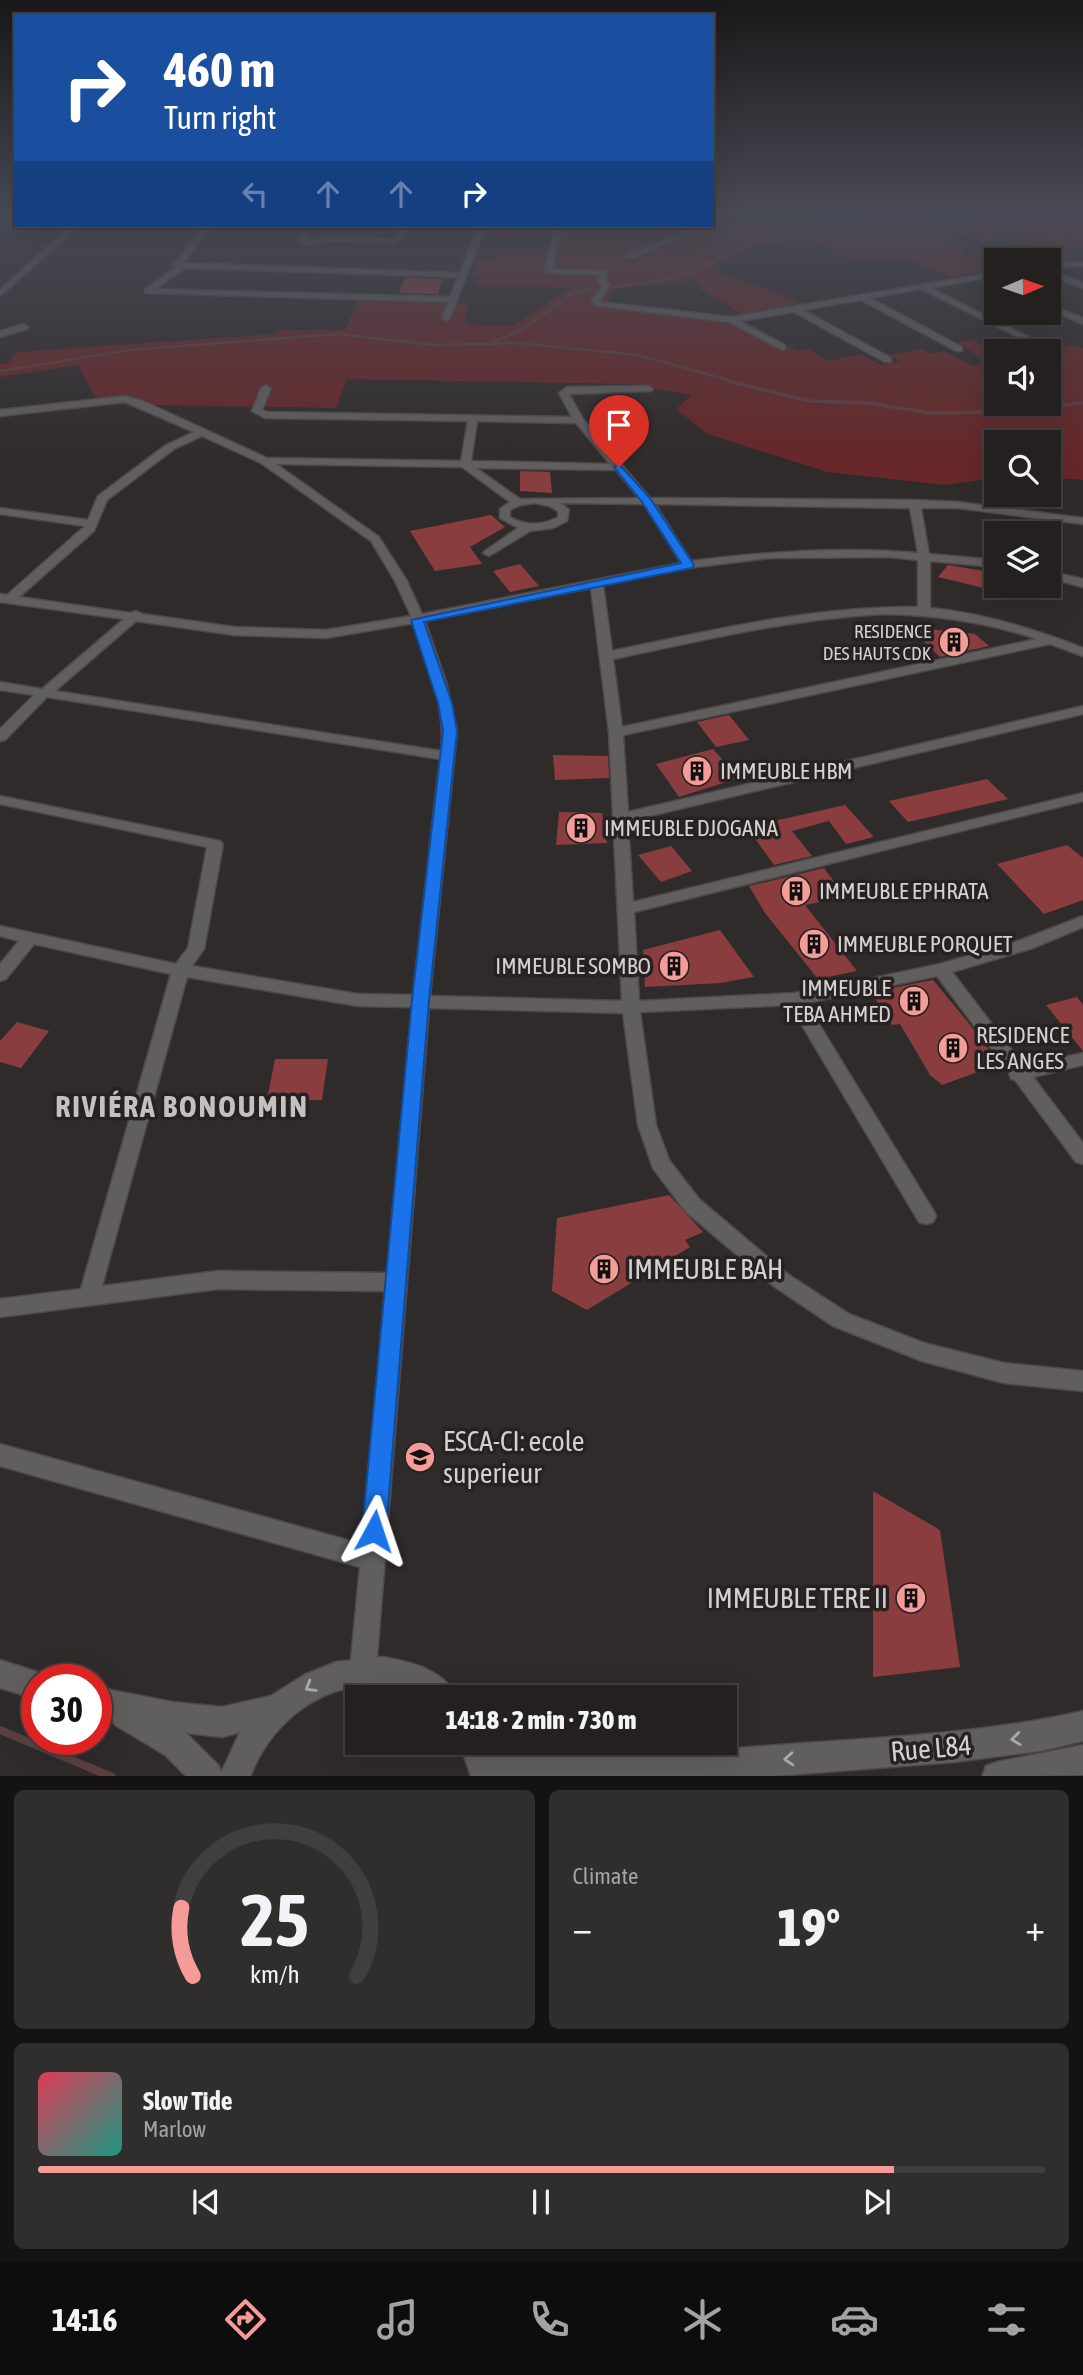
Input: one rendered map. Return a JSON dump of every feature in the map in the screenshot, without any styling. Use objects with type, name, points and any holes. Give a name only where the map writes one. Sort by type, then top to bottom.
[{"type":"street","points":[[246,294],[453,300]]},
{"type":"street","points":[[446,318],[455,294]]},
{"type":"street","points":[[600,294],[595,301],[598,304],[731,320],[881,294]]},
{"type":"street","points":[[937,294],[1029,339]]},
{"type":"street","points":[[862,297],[959,349]]},
{"type":"street","points":[[795,309],[888,360]]},
{"type":"street","points":[[1061,312],[1083,321]]},
{"type":"street","points":[[731,320],[782,347]]},
{"type":"street","points":[[0,334],[24,327]]},
{"type":"street","points":[[266,388],[257,411],[265,415],[579,420]]},
{"type":"street","points":[[648,389],[564,393],[579,420],[647,501],[688,565]]},
{"type":"street","points":[[0,413],[125,399],[140,403],[265,461],[375,539],[390,562],[417,620],[445,703],[450,731],[421,1000],[363,1670]]},
{"type":"street","points":[[465,465],[474,419]]},
{"type":"street","points":[[5,598],[90,529],[103,498],[170,447],[200,433]]},
{"type":"street","points":[[265,461],[619,467]]},
{"type":"street","points":[[465,465],[518,502]]},
{"type":"street","points":[[552,503],[564,510],[563,519],[549,526],[528,527],[505,518],[505,509],[518,502],[552,503],[559,500],[915,503],[998,508],[1083,521]]},
{"type":"street","points":[[915,503],[924,556],[924,611]]},
{"type":"street","points":[[0,511],[92,524]]},
{"type":"street","points":[[489,553],[528,527]]},
{"type":"street","points":[[5,598],[234,631],[316,634],[417,620],[688,565],[769,555],[924,556],[984,563]]},
{"type":"street","points":[[1061,577],[1083,583]]},
{"type":"street","points":[[597,585],[617,732],[631,1007],[647,1125],[660,1163],[692,1205],[782,1281],[841,1320],[922,1352],[1004,1373],[1083,1381]]},
{"type":"street","points":[[608,656],[820,614],[924,611],[994,623],[1083,652]]},
{"type":"street","points":[[0,737],[42,695],[136,615]]},
{"type":"street","points":[[617,732],[1052,640]]},
{"type":"street","points":[[0,686],[42,695],[447,756]]},
{"type":"street","points":[[621,818],[1083,710]]},
{"type":"street","points":[[625,909],[1083,797]]},
{"type":"street","points":[[0,800],[215,844],[196,948],[180,970],[89,1296]]},
{"type":"street","points":[[0,931],[180,970],[358,1000],[631,1007],[795,999],[941,969],[1027,944],[1083,921]]},
{"type":"street","points":[[0,975],[32,936]]},
{"type":"street","points":[[941,969],[1017,1074],[1083,1157]]},
{"type":"street","points":[[795,999],[926,1216]]},
{"type":"street","points":[[1017,1074],[1083,1059]]},
{"type":"street","points":[[0,1308],[218,1280],[396,1282]]},
{"type":"street","points":[[0,1455],[371,1558]]},
{"type":"street","points":[[235,1776],[244,1751],[276,1709],[317,1681],[363,1670],[403,1675],[420,1685]]},
{"type":"street","points":[[0,1674],[21,1680]]},
{"type":"street","points":[[112,1705],[172,1717],[222,1722],[276,1709]]},
{"type":"street","points":[[112,1709],[139,1720],[176,1744],[208,1776]]},
{"type":"street","name":"Rue L84","points":[[482,1762],[532,1772],[701,1766],[954,1747],[1040,1736],[1083,1726]]},
{"type":"street","name":"Rue L84","points":[[997,1776],[1083,1760]]},
{"type":"shaded area","points":[[561,294],[611,294],[605,305],[748,323],[797,351],[808,349],[828,361],[861,354],[881,365],[900,361],[890,355],[922,349],[930,354],[944,351],[973,366],[984,364],[984,416],[1061,416],[1061,348],[1074,345],[1083,349],[1083,480],[1061,478],[1061,430],[984,430],[984,480],[945,485],[827,472],[708,434],[676,409],[692,395],[628,384],[347,379],[336,408],[99,404],[78,365],[0,377],[0,364],[8,363],[17,352],[276,334],[280,330],[345,330],[358,301],[469,304],[465,324],[513,326]]},
{"type":"shaded area","points":[[708,294],[780,294],[801,303],[742,314]]},
{"type":"shaded area","points":[[972,340],[984,346],[984,360],[957,342]]},
{"type":"building","points":[[520,471],[550,472],[552,493],[520,491]]},
{"type":"building","points":[[491,515],[505,527],[470,547],[482,564],[435,571],[410,531]]},
{"type":"building","points":[[520,564],[539,586],[510,592],[493,571]]},
{"type":"building","points":[[948,565],[984,571],[984,588],[938,577]]},
{"type":"building","name":"RESIDENCE DES HAUTS CDK","points":[[909,627],[975,634],[989,646],[940,657]]},
{"type":"building","points":[[729,715],[749,740],[716,747],[697,722]]},
{"type":"building","name":"IMMEUBLE HBM","points":[[713,749],[739,778],[679,797],[656,764]]},
{"type":"building","points":[[553,755],[608,756],[609,778],[555,780]]},
{"type":"building","points":[[987,779],[1008,799],[908,822],[889,801]]},
{"type":"building","points":[[845,805],[874,837],[846,844],[829,821],[792,831],[812,856],[774,865],[747,827]]},
{"type":"building","name":"IMMEUBLE DJOGANA","points":[[559,812],[602,813],[607,843],[556,845]]},
{"type":"building","points":[[1067,845],[1083,858],[1083,900],[1044,914],[997,864]]},
{"type":"building","points":[[671,846],[692,871],[661,882],[638,855]]},
{"type":"building","points":[[824,868],[845,897],[805,905],[857,971],[818,979],[765,913],[749,886]]},
{"type":"building","points":[[720,930],[754,977],[720,983],[645,987],[643,950]]},
{"type":"building","points":[[933,980],[1000,1064],[942,1085],[930,1075],[900,1024],[892,1025],[871,992]]},
{"type":"building","points":[[1077,997],[1083,1005],[1083,1051],[1046,1005]]},
{"type":"building","points":[[17,1022],[49,1031],[21,1068],[0,1062],[0,1041]]},
{"type":"building","points":[[275,1059],[328,1059],[322,1100],[267,1100]]},
{"type":"building","name":"IMMEUBLE BAH","points":[[669,1195],[703,1232],[685,1240],[690,1247],[587,1310],[552,1291],[557,1218]]},
{"type":"building","name":"IMMEUBLE TERE II","points":[[873,1491],[940,1530],[960,1667],[873,1677]]},
{"type":"waterway","points":[[491,343],[520,331],[571,294]]},
{"type":"waterway","points":[[0,371],[130,350],[338,334],[434,345],[518,343],[638,355],[735,382]]},
{"type":"waterway","points":[[728,381],[809,401],[868,403],[930,413],[987,412],[1083,403]]},
{"type":"waterway","points":[[0,1730],[110,1776]]},
{"type":"place","name":"RESIDENCE DES HAUTS CDK","points":[[954,642]]},
{"type":"place","name":"IMMEUBLE HBM","points":[[697,771]]},
{"type":"place","name":"IMMEUBLE DJOGANA","points":[[581,828]]},
{"type":"place","name":"IMMEUBLE EPHRATA","points":[[796,891]]},
{"type":"place","name":"IMMEUBLE PORQUET","points":[[814,944]]},
{"type":"place","name":"IMMEUBLE SOMBO","points":[[674,966]]},
{"type":"place","name":"IMMEUBLE TEBA AHMED","points":[[914,1001]]},
{"type":"place","name":"RESIDENCE LES ANGES","points":[[953,1048]]},
{"type":"place","name":"IMMEUBLE BAH","points":[[604,1269]]},
{"type":"place","name":"ESCA-CI: ecole superieur","points":[[420,1457]]},
{"type":"place","name":"IMMEUBLE TERE II","points":[[911,1598]]},
{"type":"district","name":"RIVIÉRA BONOUMIN","points":[[182,1106]]},
{"type":"route","points":[[374,1531],[421,1000],[450,731],[438,678],[417,620],[688,565],[647,501],[619,467]]}]
